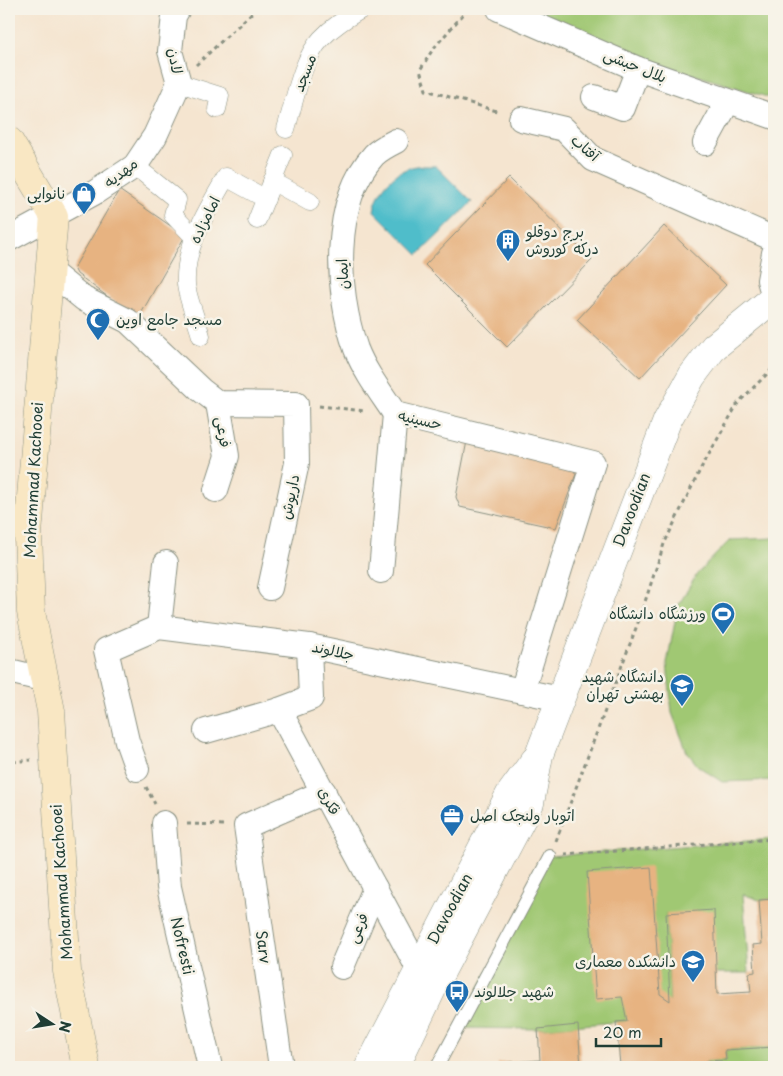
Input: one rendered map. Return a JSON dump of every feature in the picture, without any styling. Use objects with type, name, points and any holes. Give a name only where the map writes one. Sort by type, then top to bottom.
[{"type":"main road","points":[[9,141],[54,216]]},
{"type":"main road","name":"Mohammad Kachooei","points":[[54,216],[51,272],[28,435],[30,592],[35,642],[46,680],[51,711],[67,971],[86,1067]]},
{"type":"street","name":"لادن","points":[[178,9],[174,16],[170,51],[179,83]]},
{"type":"street","name":"مسجد","points":[[286,128],[309,58],[320,40],[334,26],[362,9]]},
{"type":"street","name":"بلال حبشی","points":[[499,9],[638,69],[774,117]]},
{"type":"street","points":[[594,97],[623,108],[638,69]]},
{"type":"street","points":[[179,83],[220,96],[217,109]]},
{"type":"street","name":"مهدیه","points":[[10,243],[136,166],[155,136],[179,83]]},
{"type":"street","points":[[705,143],[728,101]]},
{"type":"street","name":"آفتاب","points":[[521,119],[564,129],[593,159],[774,239]]},
{"type":"street","name":"ایمان","points":[[395,414],[367,371],[357,349],[344,294],[340,260],[345,219],[359,176],[374,154],[396,141]]},
{"type":"street","points":[[257,220],[282,155]]},
{"type":"street","points":[[136,166],[177,200],[173,216],[194,237]]},
{"type":"street","name":"امامزاده","points":[[201,336],[186,286],[187,264],[194,237],[226,178],[266,198]]},
{"type":"street","points":[[272,181],[310,202]]},
{"type":"street","points":[[774,254],[769,280],[774,297]]},
{"type":"street","points":[[51,272],[84,299],[128,321],[218,403],[296,404]]},
{"type":"street","name":"Davoodian","points":[[395,1067],[433,987],[530,803],[539,755],[667,421],[692,376],[714,347],[774,297]]},
{"type":"street","name":"فرعی","points":[[216,490],[227,456],[218,403]]},
{"type":"street","name":"داریوش","points":[[270,588],[297,462],[296,404]]},
{"type":"street","points":[[381,571],[395,414]]},
{"type":"street","name":"حسینیه","points":[[395,414],[593,463],[522,692]]},
{"type":"street","points":[[137,769],[127,741],[106,650],[159,627],[166,563]]},
{"type":"street","name":"جلالوند","points":[[159,627],[309,646],[560,700]]},
{"type":"street","points":[[206,731],[280,710],[311,698],[309,646]]},
{"type":"street","points":[[9,671],[46,680]]},
{"type":"street","name":"فکری","points":[[280,710],[418,968]]},
{"type":"street","name":"Davoodian","points":[[369,1067],[418,968],[510,794],[539,755]]},
{"type":"street","points":[[246,826],[324,792]]},
{"type":"street","name":"Nofresti","points":[[164,823],[169,887],[210,1067]]},
{"type":"street","name":"Sarv","points":[[246,826],[281,1067]]},
{"type":"street","name":"فرعی","points":[[342,967],[375,888]]},
{"type":"lane","points":[[437,1067],[550,856]]},
{"type":"path","points":[[179,83],[210,50],[256,9]]},
{"type":"path","points":[[468,9],[433,49],[420,70],[426,90],[521,119]]},
{"type":"path","points":[[774,367],[738,403],[700,470],[664,544],[639,620],[550,856],[774,839]]},
{"type":"path","name":"حسینیه","points":[[296,404],[395,414]]},
{"type":"path","points":[[137,769],[164,823],[246,826]]},
{"type":"green space","points":[[502,9],[774,9],[774,99],[643,59]]},
{"type":"green space","name":"ورزشگاه دانشگاه","points":[[774,538],[774,780],[722,782],[698,766],[687,752],[672,713],[667,663],[678,606],[697,574],[730,540]]},
{"type":"green space","points":[[774,839],[774,899],[759,900],[743,894],[749,973],[716,973],[666,913],[670,1001],[627,1021],[538,1029],[457,1028],[550,856]]},
{"type":"green space","points":[[774,1047],[774,1067],[707,1067],[706,1061],[726,1060],[725,1050]]},
{"type":"water","points":[[417,166],[436,166],[472,202],[418,255],[374,211],[379,196],[388,182],[401,171]]},
{"type":"building","name":"برج دوقلو درکه کوروش","points":[[509,178],[592,260],[507,347],[425,265]]},
{"type":"building","points":[[119,190],[185,236],[138,319],[77,274],[74,268]]},
{"type":"building","name":"برج دوقلو درکه کوروش","points":[[664,226],[726,285],[640,378],[577,320]]},
{"type":"building","points":[[467,441],[570,465],[576,474],[556,528],[460,507],[456,497]]},
{"type":"building","name":"دانشکده معماری","points":[[651,867],[660,994],[670,1001],[666,913],[714,910],[717,994],[751,992],[749,973],[755,972],[753,945],[762,944],[759,900],[774,899],[774,1047],[725,1050],[726,1060],[706,1061],[707,1067],[607,1067],[620,1065],[616,1022],[627,1021],[622,997],[596,999],[587,872]]},
{"type":"building","points":[[578,1025],[581,1067],[499,1067],[498,1063],[540,1060],[538,1029]]},
{"type":"place","name":"نانوایی","points":[[84,215]]},
{"type":"place","name":"برج دوقلو درکه کوروش","points":[[508,262]]},
{"type":"place","name":"مسجد جامع اوین","points":[[98,341]]},
{"type":"place","name":"ورزشگاه دانشگاه","points":[[723,635]]},
{"type":"place","name":"دانشگاه شهید بهشتی تهران","points":[[682,707]]},
{"type":"place","name":"اتوبار ولنجک اصل","points":[[452,837]]},
{"type":"place","name":"دانشکده معماری","points":[[693,983]]},
{"type":"place","name":"شهید جلالوند","points":[[457,1013]]}]
